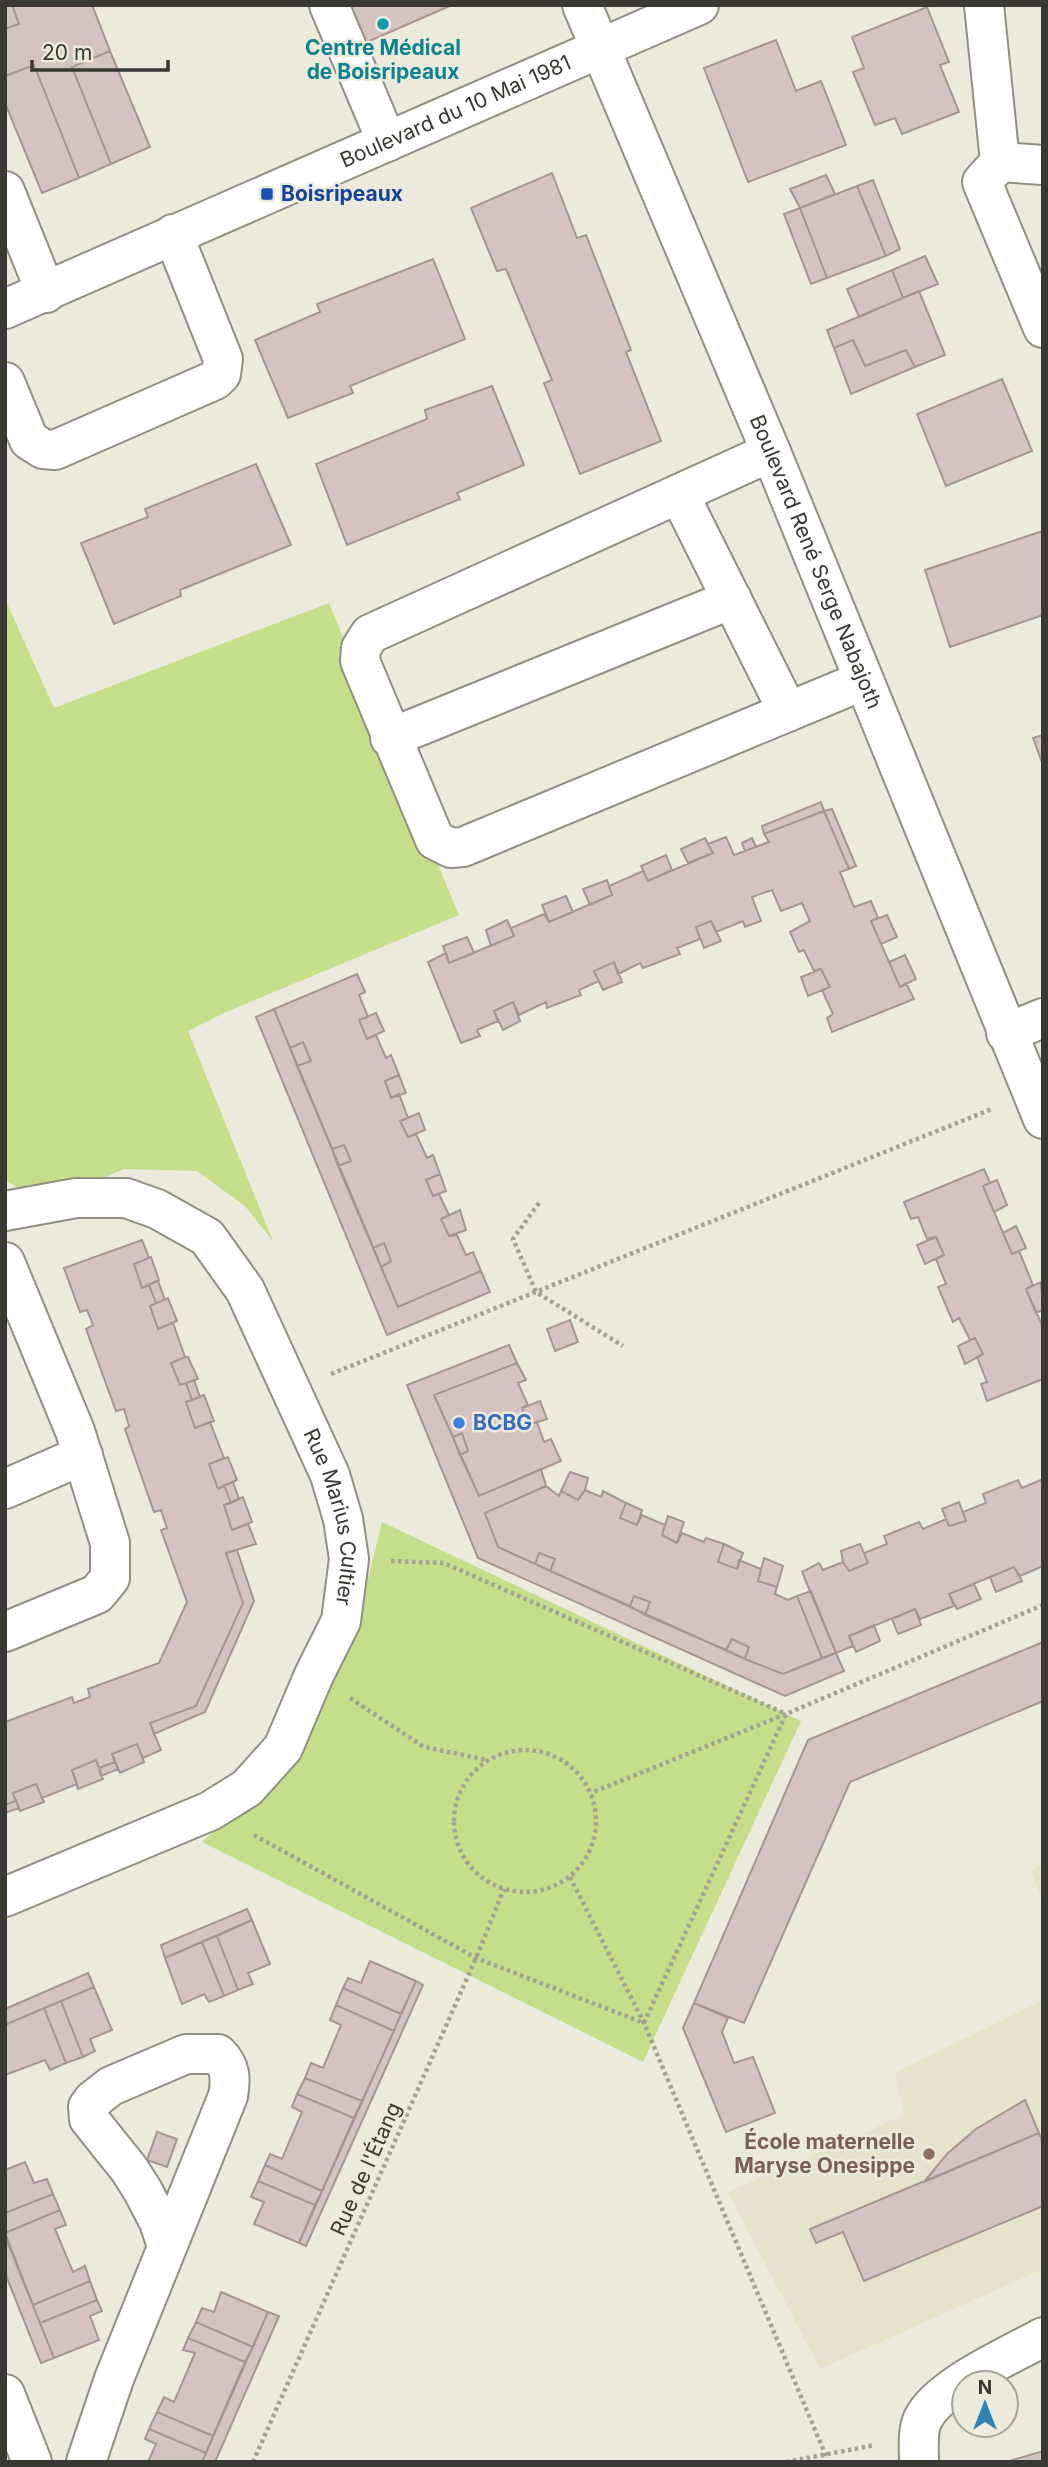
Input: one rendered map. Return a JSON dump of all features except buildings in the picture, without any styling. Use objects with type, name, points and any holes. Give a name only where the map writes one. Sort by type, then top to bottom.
[{"type":"street","points":[[329,5],[387,142]]},
{"type":"street","name":"Boulevard René Serge Nabajoth","points":[[582,5],[771,452],[1037,1106]]},
{"type":"street","name":"Boulevard du 10 Mai 1981","points":[[5,309],[699,5]]},
{"type":"street","points":[[984,5],[1000,162],[982,182],[1043,328]]},
{"type":"street","points":[[1000,162],[1043,165]]},
{"type":"street","points":[[5,191],[46,293]]},
{"type":"street","points":[[5,382],[29,440],[43,449],[55,450],[215,380],[221,374],[223,359],[173,234]]},
{"type":"street","points":[[771,452],[370,634],[361,648],[359,661],[435,840],[451,848],[463,847],[862,681]]},
{"type":"street","points":[[679,494],[788,712]]},
{"type":"street","points":[[390,738],[732,599]]},
{"type":"street","points":[[1006,1033],[1043,1018]]},
{"type":"street","name":"Rue Marius Cultier","points":[[5,1211],[76,1198],[126,1198],[157,1209],[208,1237],[245,1290],[330,1475],[343,1519],[349,1559],[341,1621],[314,1675],[284,1748],[247,1788],[210,1811],[5,1897]]},
{"type":"street","points":[[5,1262],[83,1455],[110,1543],[110,1578],[97,1594],[5,1632]]},
{"type":"street","points":[[5,1489],[83,1455]]},
{"type":"street","points":[[86,2462],[114,2379],[228,2096],[232,2079],[225,2061],[218,2054],[186,2054],[111,2086],[88,2107],[89,2119],[143,2191],[159,2222],[167,2246]]},
{"type":"street","points":[[919,2449],[922,2419],[938,2398],[1043,2337]]},
{"type":"street","points":[[5,2394],[32,2462]]},
{"type":"path","points":[[292,1391],[536,1292],[1037,1106]]},
{"type":"path","points":[[539,1203],[513,1239],[536,1292],[623,1346]]},
{"type":"path","points":[[349,1559],[444,1563],[786,1714]]},
{"type":"path","points":[[591,1793],[1043,1605]]},
{"type":"path","points":[[314,1675],[424,1747],[487,1760]]},
{"type":"path","points":[[644,2023],[786,1714]]},
{"type":"path","points":[[535,1750],[558,1757],[577,1772],[591,1793],[597,1815],[595,1838],[585,1859],[570,1877],[550,1888],[527,1892],[504,1889],[483,1878],[467,1861],[457,1841],[454,1818],[458,1796],[470,1775],[487,1760],[510,1751],[535,1750]]},
{"type":"path","points":[[210,1811],[477,1958],[644,2023]]},
{"type":"path","points":[[570,1877],[644,2023],[826,2456]]},
{"type":"path","name":"Rue de l'Étang","points":[[253,2462],[477,1958],[504,1889]]},
{"type":"path","points":[[786,2462],[919,2449]]},
{"type":"shaded area","points":[[1043,1865],[1043,1905],[1031,1870]]},
{"type":"shaded area","name":"École maternelle Maryse Onesippe","points":[[1043,2000],[1043,2269],[820,2369],[728,2192],[904,2115],[895,2073]]},
{"type":"green space","points":[[5,599],[54,708],[329,603],[459,915],[226,1012],[188,1031],[273,1241],[245,1206],[197,1171],[124,1169],[47,1202],[5,1181]]},
{"type":"green space","points":[[382,1522],[801,1721],[643,2062],[202,1842],[291,1764],[358,1620]]},
{"type":"place","name":"Centre Médical de Boisripeaux","points":[[383,24]]},
{"type":"place","name":"Boisripeaux","points":[[267,194]]},
{"type":"place","name":"BCBG","points":[[459,1423]]},
{"type":"place","name":"École maternelle Maryse Onesippe","points":[[929,2154]]}]
